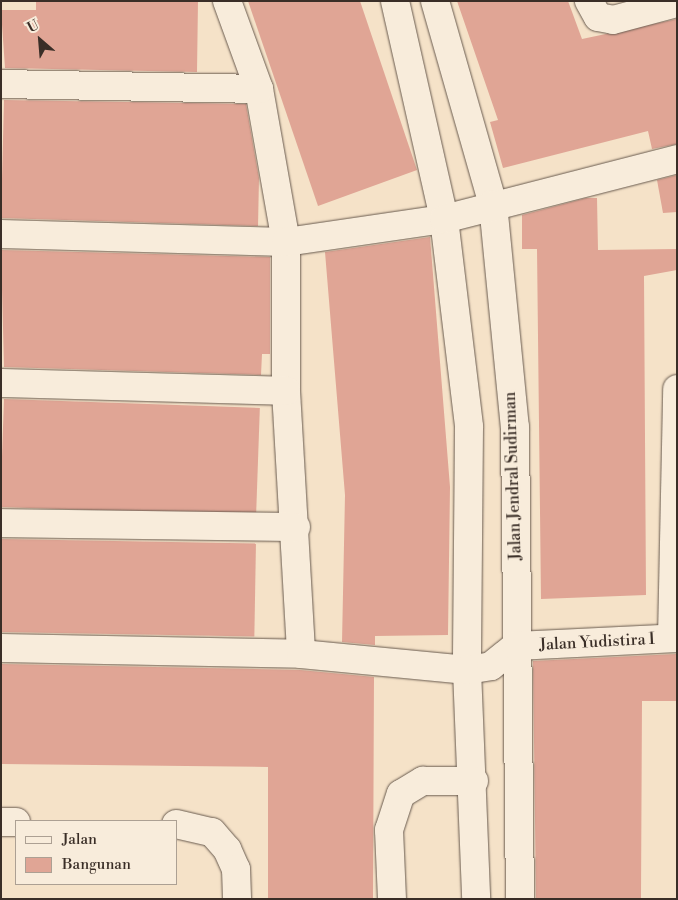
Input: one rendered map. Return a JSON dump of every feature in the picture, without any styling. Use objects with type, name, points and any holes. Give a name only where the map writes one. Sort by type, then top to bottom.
[{"type":"street","points":[[227,1],[259,89],[286,242],[286,391],[296,527],[301,654]]},
{"type":"street","points":[[395,1],[444,219],[468,427],[467,670],[474,781],[476,899]]},
{"type":"street","name":"Jalan Jendral Sudirman","points":[[435,1],[492,204],[515,427],[520,899]]},
{"type":"street","points":[[589,1],[598,17],[613,20],[677,3]]},
{"type":"street","points":[[1,84],[259,89]]},
{"type":"street","points":[[1,234],[286,242],[444,219],[492,204],[677,159]]},
{"type":"street","points":[[1,383],[286,391]]},
{"type":"street","points":[[674,638],[677,390]]},
{"type":"street","points":[[1,523],[296,527]]},
{"type":"street","name":"Jalan Yudistira I","points":[[516,646],[674,638]]},
{"type":"street","points":[[1,648],[301,654],[467,670],[491,666],[516,646]]},
{"type":"street","points":[[392,899],[389,830],[401,794],[422,781],[474,781]]},
{"type":"street","points":[[1,822],[15,822]]},
{"type":"street","points":[[178,824],[212,832],[227,849],[236,869],[237,899]]},
{"type":"building","points":[[36,1],[198,1],[197,72],[5,68],[1,10],[36,10]]},
{"type":"building","points":[[248,1],[360,1],[417,170],[318,206]]},
{"type":"building","points":[[457,1],[568,1],[582,39],[677,19],[677,144],[652,149],[648,131],[503,168],[490,122],[498,120]]},
{"type":"building","points":[[4,100],[246,104],[259,178],[258,226],[1,218]]},
{"type":"building","points":[[677,175],[677,212],[663,213],[657,180]]},
{"type":"building","points":[[586,198],[597,198],[598,250],[677,249],[677,270],[644,276],[646,595],[541,599],[537,249],[522,249],[522,215]]},
{"type":"building","points":[[430,237],[450,487],[448,635],[375,636],[375,645],[342,642],[345,495],[325,252]]},
{"type":"building","points":[[1,250],[270,257],[270,354],[262,354],[261,375],[4,367]]},
{"type":"building","points":[[4,399],[260,408],[256,516],[1,507]]},
{"type":"building","points":[[1,539],[256,543],[254,636],[1,632]]},
{"type":"building","points":[[677,654],[677,701],[642,701],[641,899],[536,899],[533,661]]},
{"type":"building","points":[[1,664],[300,670],[374,677],[373,899],[268,899],[268,767],[2,764]]}]
